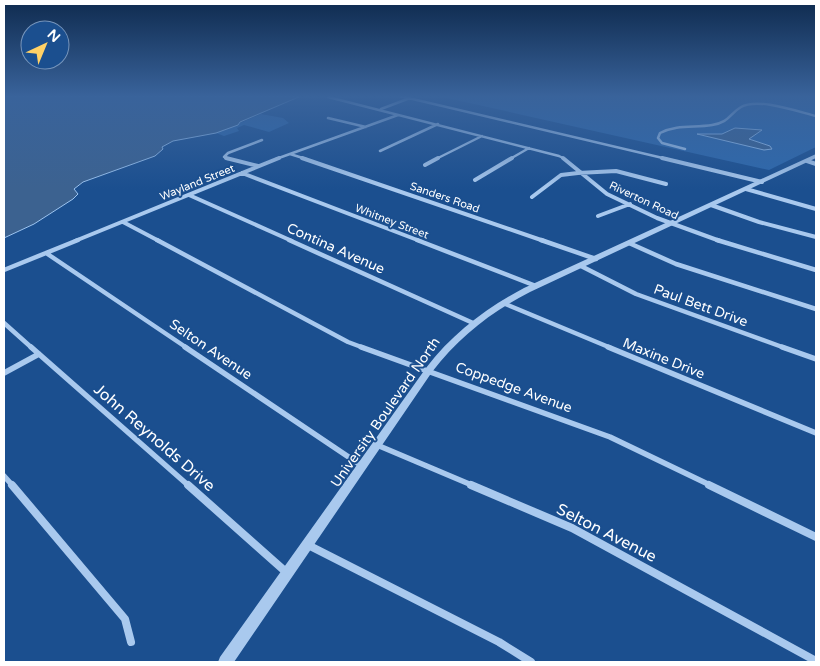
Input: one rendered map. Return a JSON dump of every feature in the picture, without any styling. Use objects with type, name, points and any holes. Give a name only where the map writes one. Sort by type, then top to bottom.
[{"type":"street","points":[[380,151],[431,127]]},
{"type":"street","name":"Riverton Road","points":[[449,127],[564,158],[600,189],[699,235],[816,270]]},
{"type":"street","points":[[532,127],[762,182]]},
{"type":"street","points":[[685,149],[662,143],[658,138],[660,134],[673,128],[689,127]]},
{"type":"street","name":"Wayland Street","points":[[4,270],[289,154],[367,128]]},
{"type":"street","points":[[425,165],[482,136]]},
{"type":"street","points":[[259,166],[230,161],[224,157],[228,153],[262,140]]},
{"type":"street","points":[[475,180],[528,148]]},
{"type":"street","name":"Sanders Road","points":[[289,154],[596,259]]},
{"type":"street","name":"University Boulevard North","points":[[225,662],[429,370],[449,344],[473,323],[503,303],[536,286],[746,189],[812,162],[816,156]]},
{"type":"street","points":[[532,197],[561,176],[582,173],[616,171],[666,184]]},
{"type":"street","name":"Whitney Street","points":[[242,173],[536,286]]},
{"type":"street","points":[[746,189],[816,209]]},
{"type":"street","name":"Contina Avenue","points":[[189,195],[473,323]]},
{"type":"street","points":[[598,216],[630,204]]},
{"type":"street","points":[[711,205],[759,222],[816,237]]},
{"type":"street","name":"Coppedge Avenue","points":[[123,222],[341,338],[610,436],[816,537]]},
{"type":"street","points":[[630,243],[676,264],[816,309]]},
{"type":"street","name":"Selton Avenue","points":[[46,253],[362,466]]},
{"type":"street","name":"Paul Bett Drive","points":[[581,266],[636,294],[816,359]]},
{"type":"street","name":"Maxine Drive","points":[[503,303],[816,433]]},
{"type":"street","name":"John Reynolds Drive","points":[[4,323],[288,573]]},
{"type":"street","points":[[4,373],[39,354]]},
{"type":"street","name":"Selton Avenue","points":[[377,445],[572,528],[816,661]]},
{"type":"street","points":[[4,476],[125,619],[131,642]]},
{"type":"street","points":[[308,545],[499,642],[531,662]]},
{"type":"shaded area","points":[[4,127],[232,127],[216,133],[173,141],[162,147],[163,149],[155,156],[83,182],[74,189],[78,194],[73,199],[34,224],[4,238]]},
{"type":"shaded area","points":[[230,127],[239,127],[237,128],[239,131],[224,136],[216,133]]},
{"type":"shaded area","points":[[251,127],[280,127],[269,132]]},
{"type":"shaded area","points":[[577,127],[816,127],[816,147],[769,170]]},
{"type":"shaded area","points":[[735,128],[762,130],[749,139],[770,146],[772,149],[764,150],[697,134],[722,134]]}]
